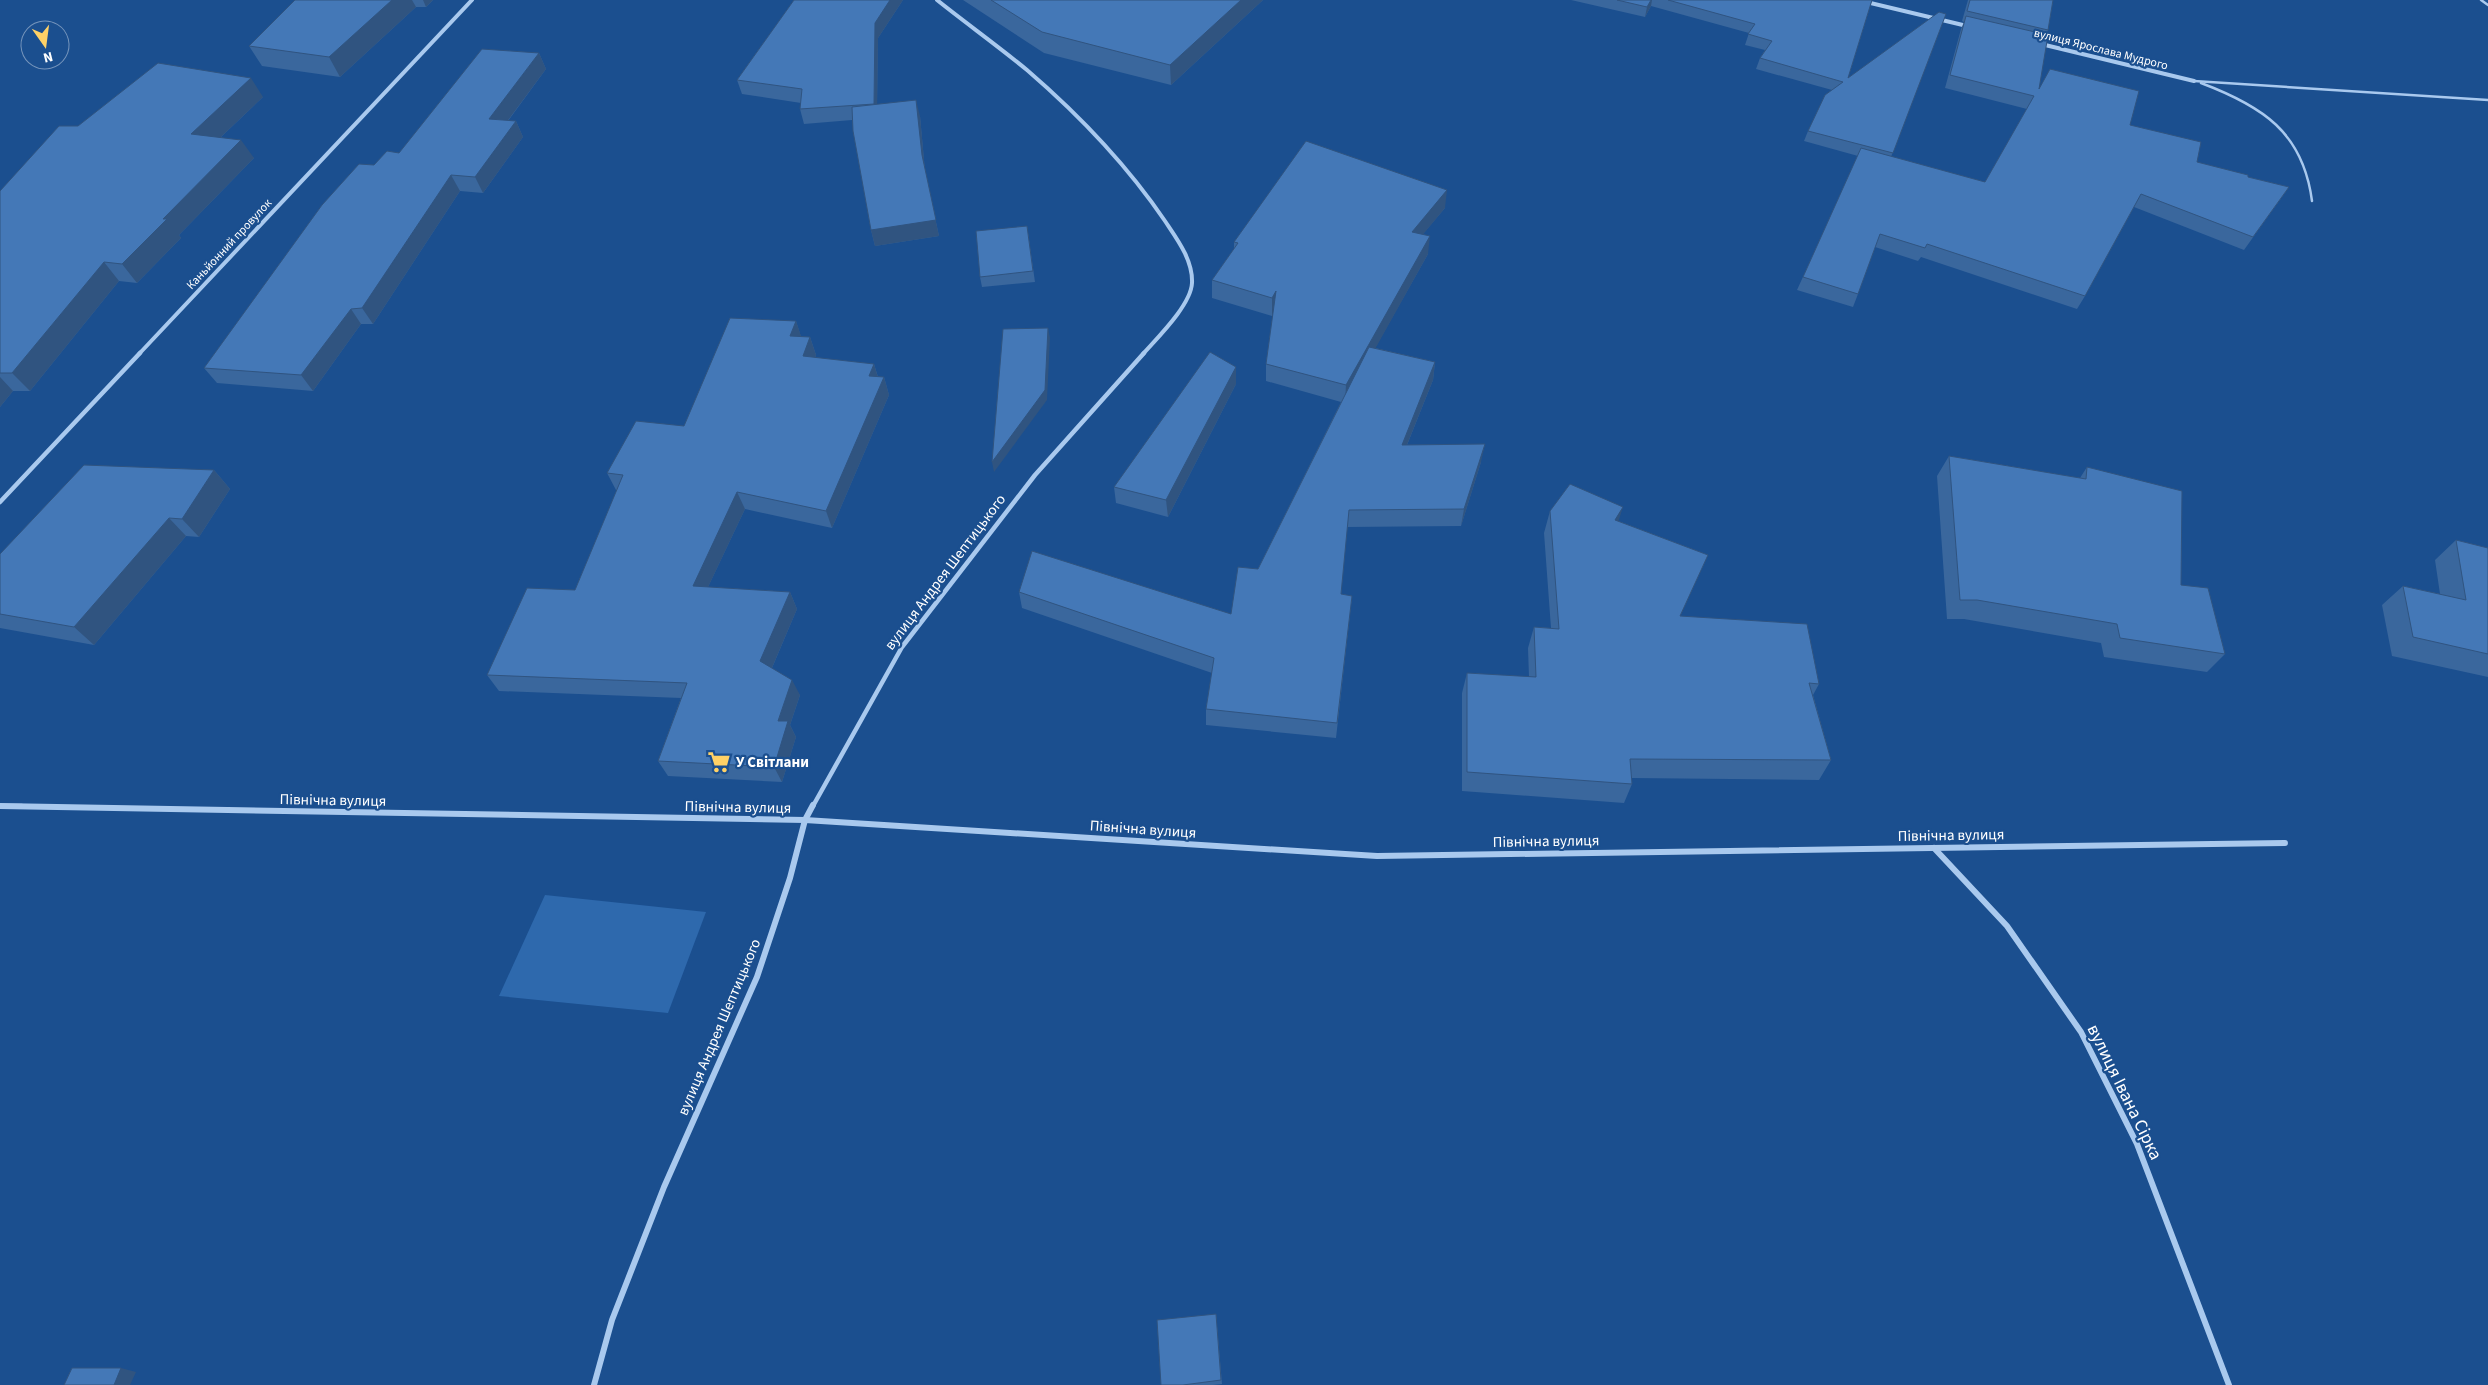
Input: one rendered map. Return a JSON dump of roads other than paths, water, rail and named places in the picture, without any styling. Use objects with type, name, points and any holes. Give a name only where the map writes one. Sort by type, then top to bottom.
[{"type":"street","name":"Каньйонний провулок","points":[[0,502],[472,0]]},
{"type":"street","name":"вулиця Андрея Шептицького","points":[[594,1385],[612,1320],[664,1186],[757,977],[790,878],[805,820],[902,647],[1035,475],[1165,329],[1184,303],[1192,283],[1191,269],[1184,250],[1160,210],[1138,184],[1040,81],[937,0]]},
{"type":"street","points":[[1858,0],[1973,28]]},
{"type":"street","name":"вулиця Ярослава Мудрого","points":[[2031,42],[2194,81]]},
{"type":"street","name":"Північна вулиця","points":[[0,806],[805,820],[1377,856],[2284,843]]},
{"type":"street","name":"вулиця Івана Сірка","points":[[1934,848],[2007,926],[2081,1032],[2137,1144],[2229,1385]]},
{"type":"lane","points":[[2481,0],[2488,5]]},
{"type":"lane","points":[[2194,81],[2488,100]]},
{"type":"lane","points":[[2194,81],[2225,91],[2250,104],[2270,118],[2286,133],[2306,165],[2310,179],[2312,201]]},
{"type":"place","name":"У Світлани","points":[[719,762]]}]
